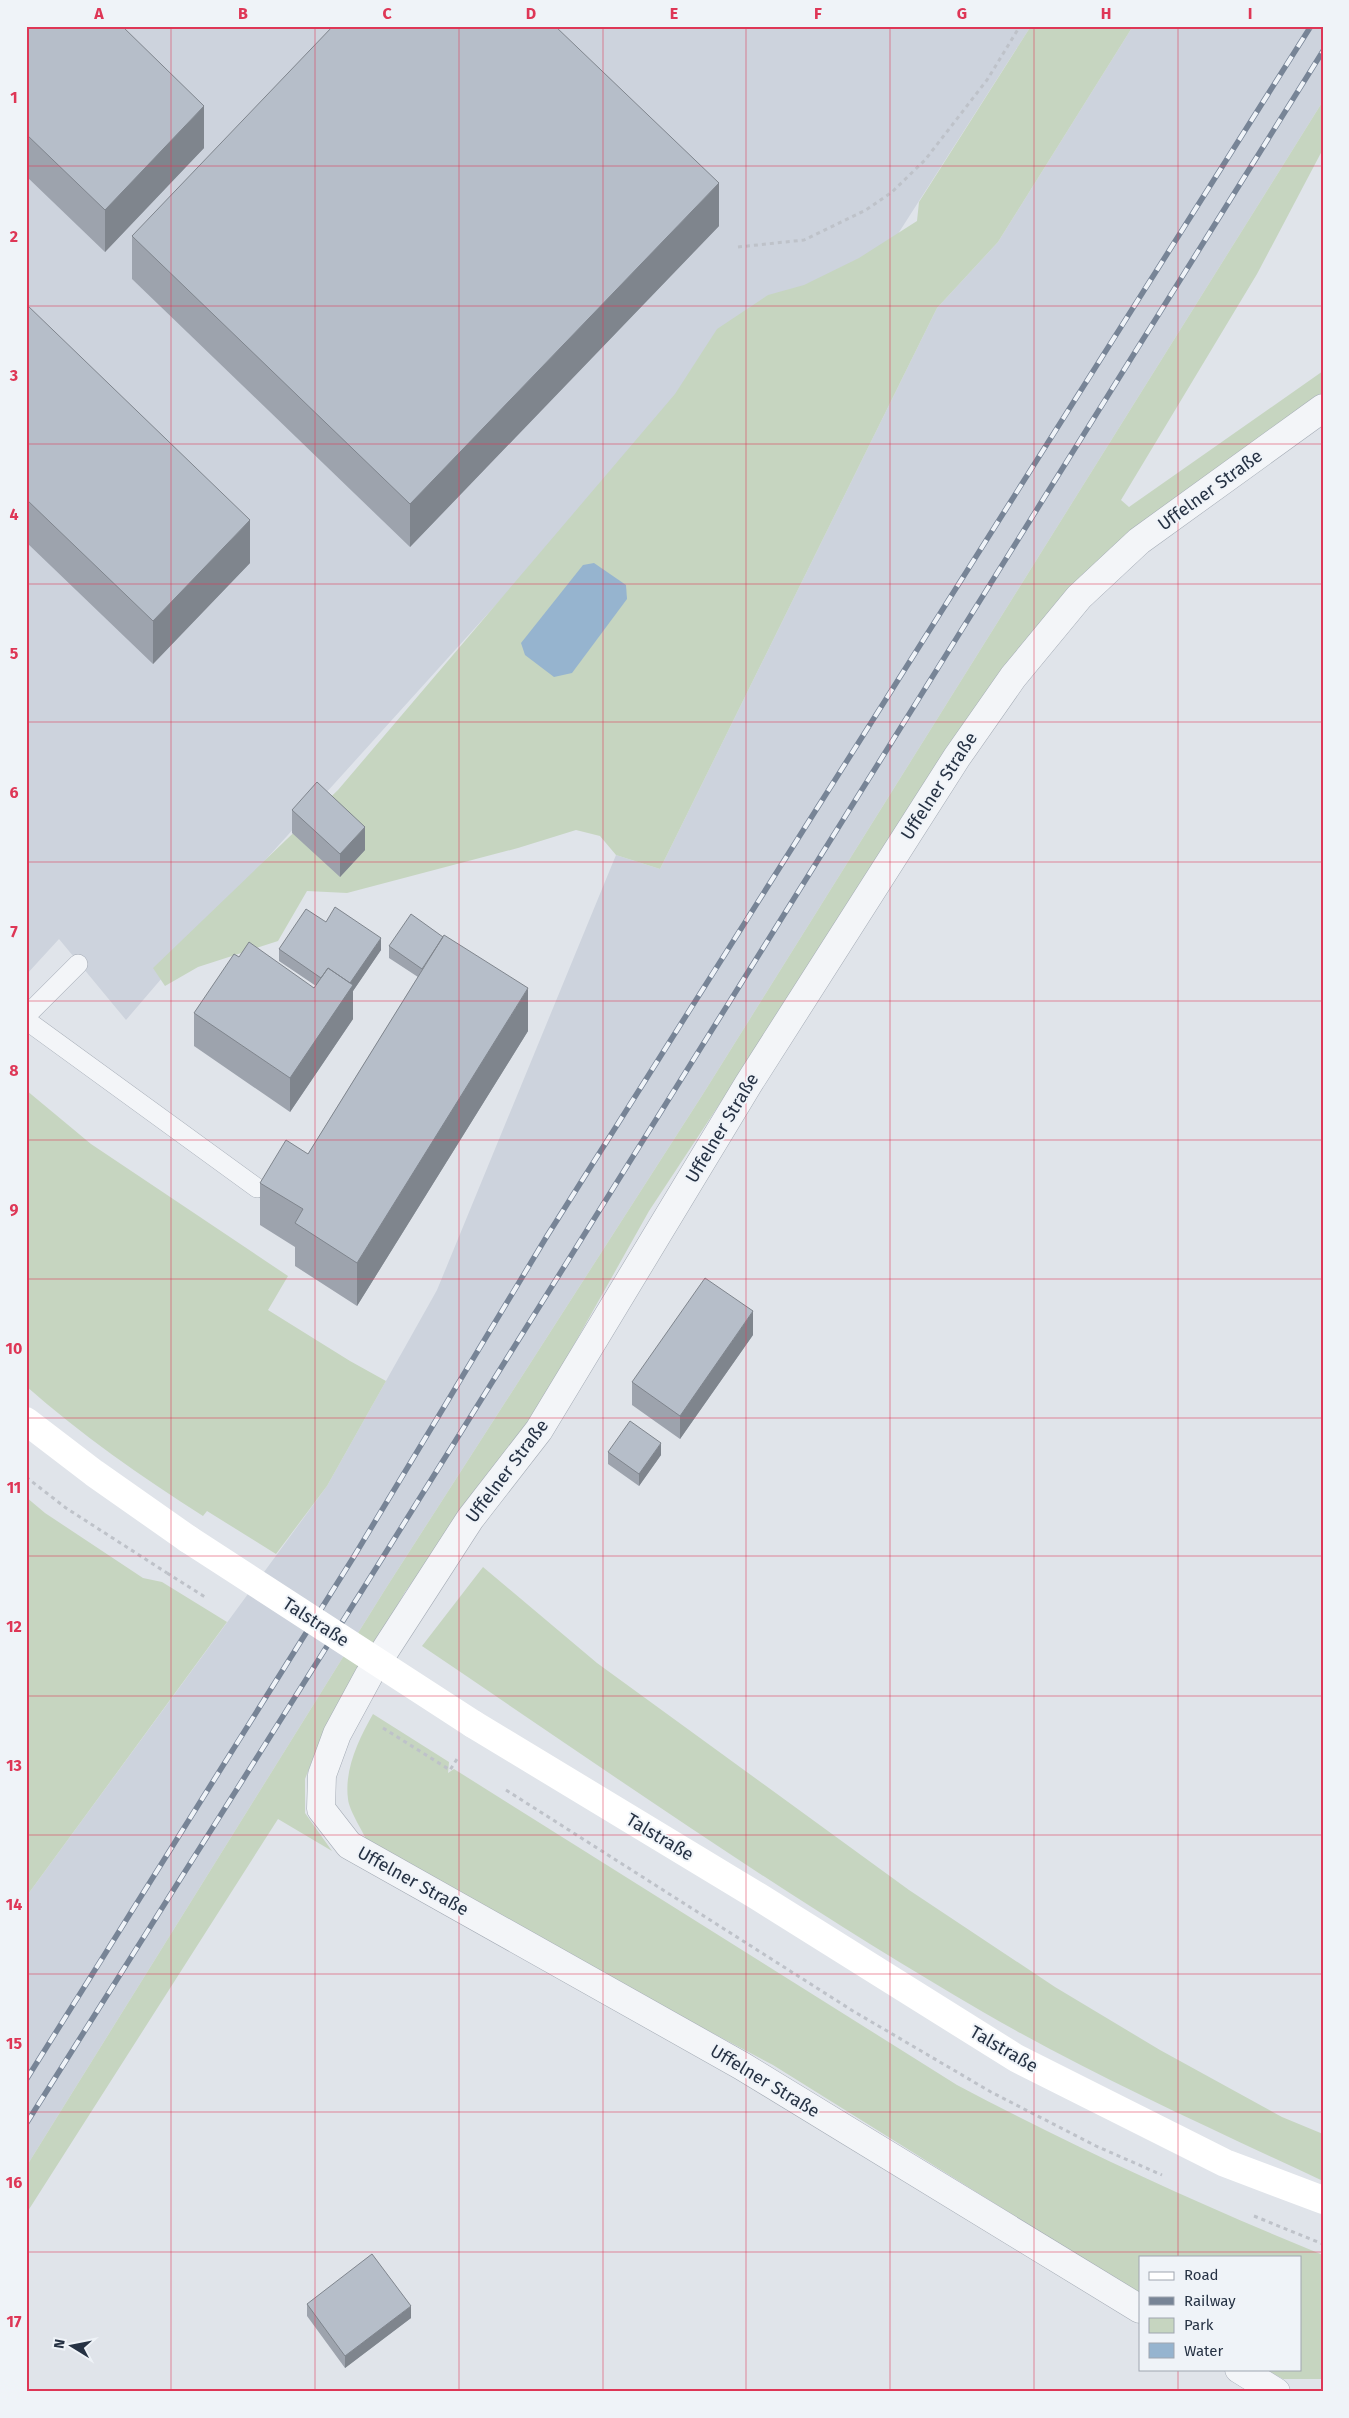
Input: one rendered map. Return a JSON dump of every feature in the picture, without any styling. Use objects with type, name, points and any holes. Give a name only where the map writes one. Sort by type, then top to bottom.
[{"type":"street","name":"Uffelner Straße","points":[[1139,2308],[742,2066],[349,1845],[321,1809],[322,1775],[337,1734],[369,1675],[470,1519],[539,1430],[749,1083],[952,766],[1013,677],[1079,597],[1139,541],[1323,408]]},
{"type":"street","name":"Talstraße","points":[[26,1421],[94,1473],[188,1539],[473,1724],[767,1902],[1016,2058],[1225,2163],[1323,2200]]},
{"type":"street","points":[[1241,2370],[1276,2392]]},
{"type":"lane","points":[[78,964],[26,1018],[257,1188]]},
{"type":"path","points":[[738,247],[804,240],[866,210],[892,192],[925,160],[987,80],[1020,26]]},
{"type":"path","points":[[26,1477],[66,1508],[167,1573]]},
{"type":"path","points":[[381,1726],[450,1770],[457,1759]]},
{"type":"shaded area","points":[[26,26],[1031,26],[864,287],[625,462],[222,908],[126,1020],[59,939],[26,975]]},
{"type":"shaded area","points":[[1133,26],[1323,26],[1323,101],[703,1094],[386,1588],[26,2167],[26,1897],[327,1486],[437,1290],[616,855],[660,869],[937,308],[998,242]]},
{"type":"green space","points":[[1031,26],[1133,26],[998,242],[937,308],[660,869],[616,855],[600,836],[576,830],[518,848],[347,893],[307,891],[278,941],[198,967],[165,986],[153,968],[338,790],[675,394],[717,329],[768,295],[804,285],[859,258],[917,221],[919,202]]},
{"type":"green space","points":[[1323,101],[1323,149],[1257,274],[1121,500],[1129,507],[1323,371],[1323,393],[1184,492],[1097,568],[821,950],[649,1211],[539,1407],[405,1592],[321,1738],[305,1779],[305,1813],[332,1851],[278,1819],[26,2214],[26,2167],[386,1588],[703,1094]]},
{"type":"green space","points":[[26,1090],[91,1144],[288,1276],[268,1310],[386,1381],[327,1486],[276,1554],[207,1511],[203,1516],[157,1486],[90,1438],[26,1386]]},
{"type":"green space","points":[[26,1497],[45,1513],[143,1578],[162,1582],[227,1622],[26,1897]]},
{"type":"green space","points":[[483,1567],[597,1663],[909,1890],[1055,1987],[1160,2050],[1282,2117],[1323,2134],[1323,2181],[1108,2079],[983,2012],[769,1880],[422,1646]]},
{"type":"green space","points":[[373,1714],[449,1762],[448,1773],[454,1769],[957,2085],[1047,2131],[1138,2174],[1230,2216],[1323,2255],[1323,2379],[1283,2379],[1267,2370],[1302,2370],[1302,2256],[1139,2256],[1139,2297],[1023,2221],[773,2065],[635,1992],[367,1841],[351,1809],[347,1788],[350,1766]]},
{"type":"water","points":[[594,563],[626,585],[627,599],[572,673],[554,677],[525,655],[521,643],[583,565]]},
{"type":"building","points":[[26,26],[122,26],[204,106],[105,210],[26,134]]},
{"type":"building","points":[[333,26],[555,26],[719,183],[410,504],[132,236]]},
{"type":"building","points":[[26,304],[250,520],[153,621],[26,499]]},
{"type":"building","points":[[317,782],[365,827],[340,854],[292,810]]},
{"type":"building","points":[[335,907],[381,938],[350,983],[328,968],[321,978],[279,949],[306,909],[326,922]]},
{"type":"building","points":[[411,914],[443,937],[422,969],[389,946]]},
{"type":"building","points":[[444,935],[528,988],[357,1263],[295,1223],[303,1209],[260,1183],[286,1140],[308,1154]]},
{"type":"building","points":[[249,942],[314,988],[328,968],[353,985],[290,1078],[194,1013],[234,954],[239,957]]},
{"type":"building","points":[[705,1278],[753,1311],[680,1416],[632,1382]]},
{"type":"building","points":[[630,1421],[661,1443],[639,1474],[608,1452]]},
{"type":"building","points":[[372,2254],[411,2306],[345,2356],[307,2304]]},
{"type":"railway","points":[[26,2080],[353,1558],[547,1236],[1311,26]]},
{"type":"railway","points":[[26,2124],[363,1589],[1323,51]]}]
